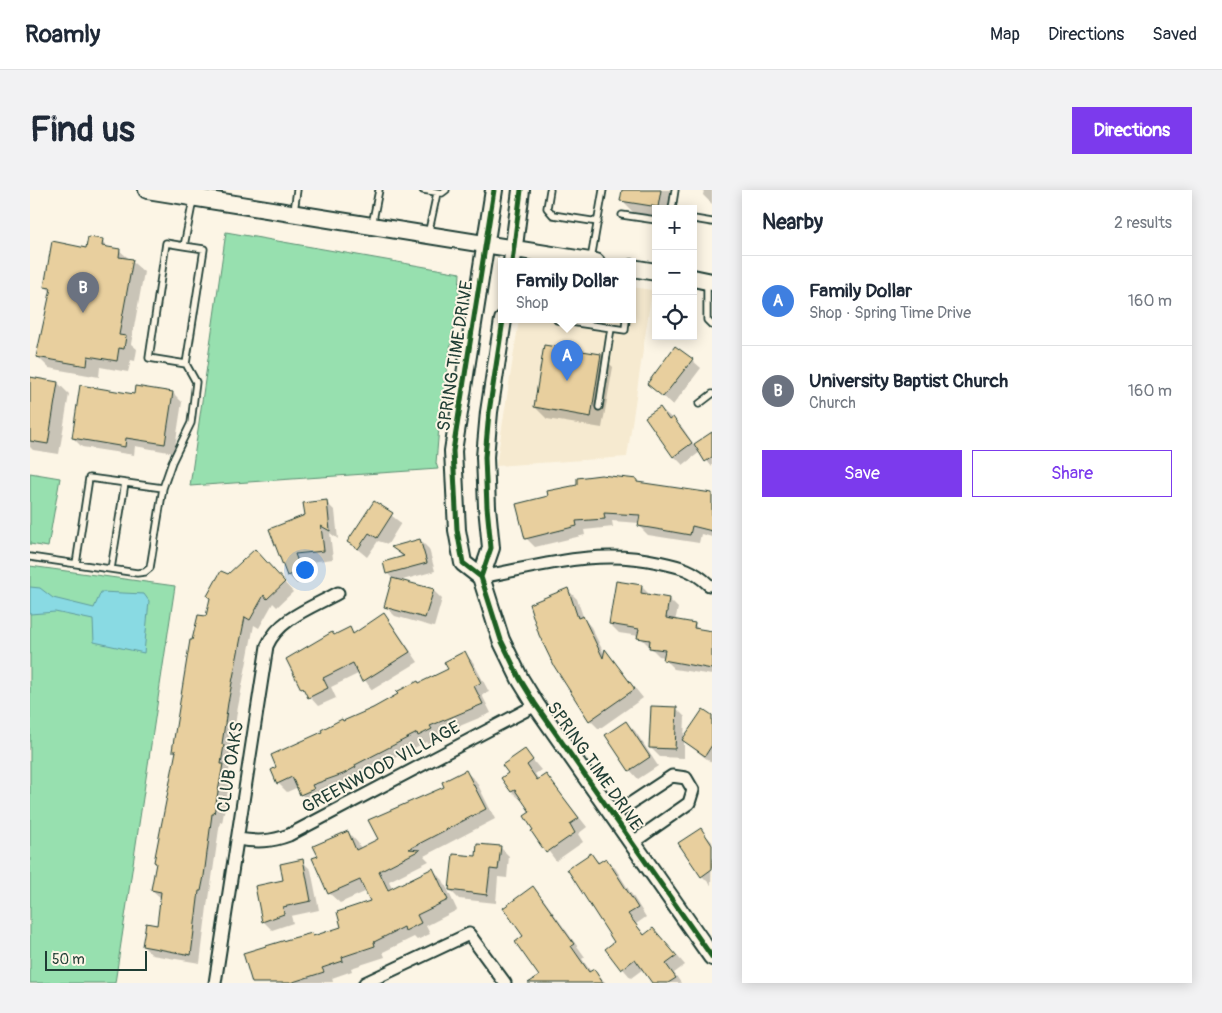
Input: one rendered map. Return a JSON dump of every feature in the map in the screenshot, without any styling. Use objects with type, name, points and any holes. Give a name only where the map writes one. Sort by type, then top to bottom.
[{"type":"street","points":[[147,190],[486,244],[512,255],[547,258]]},
{"type":"street","name":"SPRING TIME DRIVE","points":[[494,190],[453,450],[457,530],[463,563],[480,577],[501,640],[536,705],[712,957]]},
{"type":"street","points":[[512,255],[521,190]]},
{"type":"street","points":[[636,271],[652,272]]},
{"type":"street","points":[[480,577],[491,548],[486,507],[485,456],[489,412],[503,323]]},
{"type":"street","points":[[480,577],[586,557],[631,556],[684,568],[696,573],[709,585]]},
{"type":"street","name":"CLUB OAKS","points":[[215,983],[267,646],[274,633],[291,618],[338,593]]},
{"type":"street","name":"GREENWOOD VILLAGE","points":[[237,839],[256,842],[274,841],[289,835],[536,705]]},
{"type":"street","points":[[613,815],[672,776],[686,778],[693,790],[689,803],[632,843]]},
{"type":"street","points":[[365,983],[470,934],[505,983]]},
{"type":"lane","points":[[294,213],[297,190]]},
{"type":"lane","points":[[372,226],[379,190]]},
{"type":"lane","points":[[422,190],[437,193],[442,193],[446,190]]},
{"type":"lane","points":[[550,190],[547,208],[553,215],[598,222]]},
{"type":"lane","points":[[594,258],[603,190]]},
{"type":"lane","points":[[673,205],[675,190]]},
{"type":"lane","points":[[428,235],[437,193]]},
{"type":"lane","points":[[184,246],[193,197]]},
{"type":"lane","points":[[622,215],[652,219]]},
{"type":"lane","points":[[697,220],[712,222]]},
{"type":"lane","points":[[30,557],[137,573],[145,572],[150,568],[163,488],[172,462],[191,423],[196,382],[186,364],[204,250],[166,243],[149,358],[186,364]]},
{"type":"lane","points":[[704,280],[707,320],[712,325]]},
{"type":"lane","points":[[577,323],[625,330],[626,323]]},
{"type":"lane","points":[[599,407],[611,328]]},
{"type":"lane","points":[[699,404],[712,394]]},
{"type":"lane","points":[[76,564],[89,478],[163,488]]},
{"type":"lane","points":[[111,569],[125,483]]},
{"type":"shaded area","points":[[636,288],[652,290],[627,457],[496,466],[519,323],[636,323]]},
{"type":"green space","points":[[226,232],[460,273],[459,293],[440,415],[436,463],[438,469],[190,486]]},
{"type":"green space","points":[[30,473],[60,478],[48,547],[30,544]]},
{"type":"green space","points":[[30,566],[175,586],[115,983],[30,983]]},
{"type":"water","points":[[30,587],[40,588],[53,598],[94,608],[101,592],[144,594],[149,601],[144,653],[94,642],[93,620],[55,612],[30,614]]},
{"type":"building","points":[[622,190],[661,190],[658,205],[652,206],[620,201]]},
{"type":"building","points":[[88,237],[103,239],[102,246],[120,249],[119,257],[133,259],[119,335],[126,336],[124,349],[119,348],[117,361],[88,356],[87,366],[36,357],[51,288],[44,287],[52,241],[86,248]]},
{"type":"building","points":[[544,345],[601,354],[591,417],[534,407]]},
{"type":"building","points":[[675,346],[693,359],[663,397],[647,384]]},
{"type":"building","points":[[30,377],[58,382],[48,444],[30,441]]},
{"type":"building","points":[[80,385],[134,394],[135,386],[173,392],[165,444],[126,438],[125,447],[72,438]]},
{"type":"building","points":[[660,407],[669,420],[673,417],[692,443],[673,457],[645,417]]},
{"type":"building","points":[[712,432],[712,457],[705,462],[694,444]]},
{"type":"building","points":[[601,475],[637,479],[637,482],[712,493],[712,531],[692,526],[690,535],[638,526],[640,515],[604,513],[605,519],[576,521],[577,526],[525,539],[516,504],[548,496],[547,491],[577,485],[577,478]]},
{"type":"building","points":[[327,500],[330,531],[321,526],[324,551],[295,554],[301,570],[287,576],[269,529],[305,515],[303,503]]},
{"type":"building","points":[[374,501],[393,513],[377,538],[369,533],[358,549],[347,542]]},
{"type":"building","points":[[420,539],[427,563],[386,574],[383,562],[404,556],[391,547]]},
{"type":"building","points":[[255,549],[285,582],[267,599],[264,595],[250,620],[245,617],[228,703],[222,744],[224,745],[221,764],[223,764],[214,814],[212,814],[204,876],[201,891],[199,891],[191,955],[142,946],[146,923],[157,925],[161,892],[151,890],[156,863],[154,862],[176,751],[172,751],[190,640],[192,640],[198,615],[206,616],[210,598],[207,596],[221,571],[228,574]]},
{"type":"building","points":[[392,578],[434,589],[425,618],[384,607]]},
{"type":"building","points":[[616,581],[642,585],[641,593],[669,598],[666,618],[695,623],[694,628],[712,631],[712,669],[663,660],[665,650],[649,648],[650,640],[637,638],[639,629],[609,624]]},
{"type":"building","points":[[568,588],[578,618],[583,616],[603,658],[605,649],[635,689],[589,721],[554,666],[539,635],[529,604]]},
{"type":"building","points":[[384,613],[410,652],[362,682],[353,663],[323,678],[328,688],[308,698],[303,688],[301,689],[286,659],[332,632],[334,635],[350,627],[353,634]]},
{"type":"building","points":[[465,651],[481,683],[474,686],[483,704],[430,726],[432,729],[418,736],[417,733],[355,765],[356,767],[343,774],[312,785],[314,789],[300,795],[292,777],[277,784],[271,770],[276,767],[271,755],[322,732],[321,730],[342,719],[343,721],[373,708],[398,694],[396,692],[418,681],[419,683],[448,669],[444,662]]},
{"type":"building","points":[[651,706],[677,707],[675,749],[649,748]]},
{"type":"building","points":[[703,709],[712,715],[712,745],[705,756],[682,740]]},
{"type":"building","points":[[626,721],[650,757],[629,771],[605,735]]},
{"type":"building","points":[[525,749],[533,760],[527,765],[537,780],[546,774],[579,818],[570,824],[575,833],[546,853],[531,831],[533,830],[524,816],[530,812],[515,790],[511,792],[501,778],[508,773],[502,765]]},
{"type":"building","points":[[466,770],[486,809],[409,849],[420,850],[379,871],[388,890],[433,868],[448,900],[417,915],[421,923],[405,931],[404,927],[374,942],[375,946],[342,957],[343,961],[322,968],[324,972],[290,983],[252,983],[243,953],[289,939],[312,933],[313,936],[341,927],[337,912],[370,901],[360,880],[328,894],[312,858],[318,856],[313,846],[348,831],[356,850],[378,839],[368,820],[444,787],[442,782]]},
{"type":"building","points":[[701,828],[712,845],[712,869],[701,877],[678,843]]},
{"type":"building","points":[[477,844],[501,846],[498,870],[490,869],[487,895],[449,890],[453,854],[476,856]]},
{"type":"building","points":[[591,853],[598,863],[606,858],[621,881],[638,908],[628,914],[644,935],[653,928],[677,956],[666,964],[676,978],[668,983],[652,983],[635,959],[621,970],[605,949],[614,942],[567,869]]},
{"type":"building","points":[[303,859],[311,901],[283,907],[284,914],[262,922],[255,886],[283,880],[280,864]]},
{"type":"building","points":[[533,886],[574,944],[571,946],[589,972],[594,969],[603,983],[528,983],[539,976],[515,942],[523,936],[503,908]]},
{"type":"cycle path","points":[[481,577],[463,563],[457,530],[453,451],[494,190]]},
{"type":"cycle path","points":[[512,258],[521,190]]},
{"type":"cycle path","points":[[503,323],[489,412],[485,457],[491,548],[481,577],[501,640],[520,679],[536,705],[712,957]]},
{"type":"place","name":"University Baptist Church","points":[[83,313]]},
{"type":"place","name":"Family Dollar","points":[[567,381]]}]
